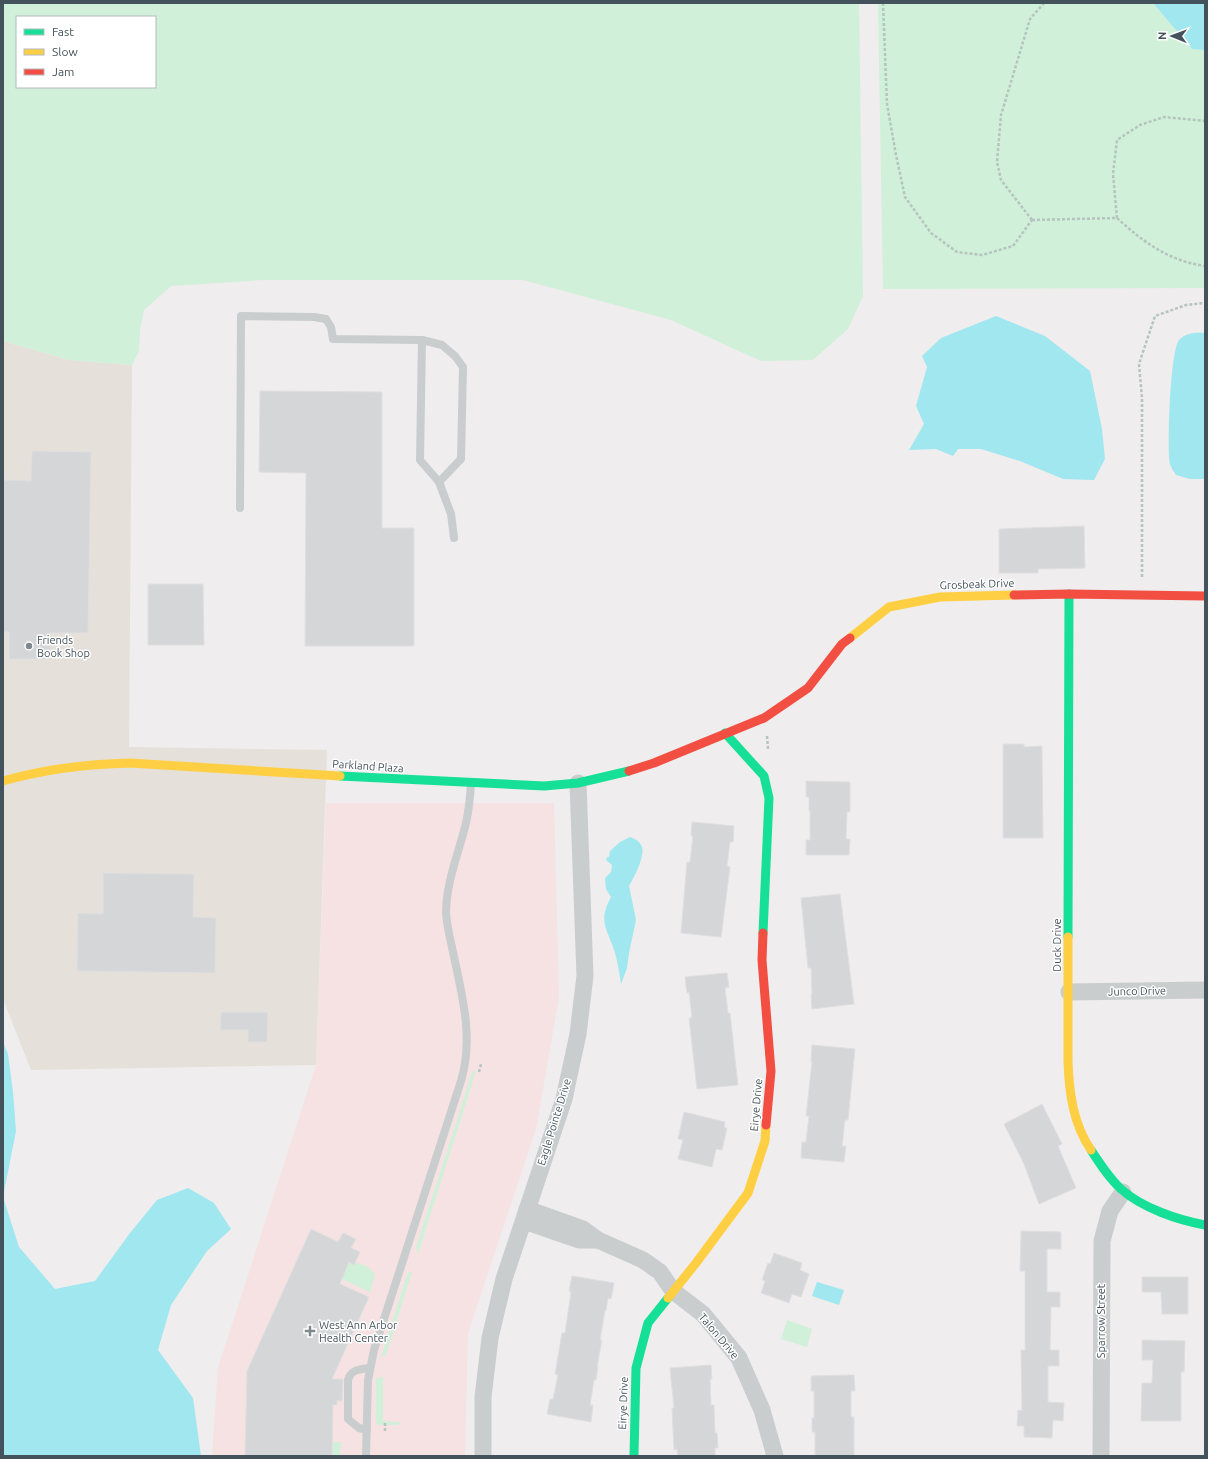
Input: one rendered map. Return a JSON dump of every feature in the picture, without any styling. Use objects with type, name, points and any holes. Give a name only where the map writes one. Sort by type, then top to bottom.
[{"type":"street","name":"Grosbeak Drive","points":[[725,733],[764,718],[808,688],[842,644],[889,607],[940,596],[1069,594],[1205,596]]},
{"type":"street","name":"Duck Drive","points":[[1069,594],[1069,1086],[1073,1108],[1085,1140],[1105,1171],[1123,1192],[1170,1216],[1188,1222],[1205,1225]]},
{"type":"street","name":"Parkland Plaza","points":[[3,781],[59,768],[116,763],[532,786],[578,783],[629,771],[654,763],[725,733]]},
{"type":"street","name":"Eirye Drive","points":[[634,1456],[636,1368],[648,1323],[748,1193],[765,1141],[771,1071],[762,960],[769,798],[764,776],[725,733]]},
{"type":"street","name":"Eagle Pointe Drive","points":[[483,1456],[483,1397],[490,1338],[504,1279],[564,1099],[578,1034],[584,976],[578,783]]},
{"type":"street","name":"Junco Drive","points":[[1069,992],[1205,990]]},
{"type":"street","name":"Sparrow Street","points":[[1101,1456],[1102,1241],[1110,1211],[1123,1192]]},
{"type":"street","name":"Talon Drive","points":[[526,1215],[579,1240],[598,1240],[643,1260],[660,1272],[673,1291],[703,1314],[739,1358],[762,1410],[775,1456]]},
{"type":"lane","points":[[240,508],[241,316],[314,316],[326,319],[331,327],[333,339],[422,340],[442,345],[455,356],[463,367],[461,459],[439,482]]},
{"type":"lane","points":[[422,340],[420,460],[439,482],[451,514],[454,538]]},
{"type":"lane","points":[[366,1456],[368,1380],[374,1350],[461,1081],[466,1059],[467,1041],[463,1000],[446,913],[447,896],[469,810],[471,783]]},
{"type":"lane","points":[[367,1430],[359,1428],[348,1419],[348,1380],[349,1375],[355,1370],[370,1368]]},
{"type":"path","points":[[883,3],[887,104],[896,155],[906,197],[931,233],[957,252],[982,256],[1013,246],[1032,220]]},
{"type":"path","points":[[1032,220],[1001,180],[997,162],[1001,115],[1030,19],[1044,3]]},
{"type":"path","points":[[1205,121],[1164,117],[1140,125],[1117,140],[1113,174],[1117,218],[1137,236],[1167,255],[1205,266]]},
{"type":"path","points":[[1032,220],[1117,218]]},
{"type":"path","points":[[1142,595],[1142,398],[1140,364],[1155,316],[1186,305],[1205,304]]},
{"type":"path","points":[[479,1072],[481,1064]]},
{"type":"path","points":[[385,1421],[385,1431]]},
{"type":"shaded area","points":[[3,341],[69,360],[132,365],[129,747],[327,750],[316,1065],[31,1070],[3,999]]},
{"type":"shaded area","points":[[326,803],[554,803],[559,997],[536,1129],[468,1333],[465,1456],[212,1456],[218,1368],[316,1065]]},
{"type":"green space","points":[[3,3],[859,3],[863,296],[848,329],[813,360],[761,361],[671,320],[523,280],[263,280],[171,286],[144,310],[140,329],[139,351],[132,365],[69,360],[3,341]]},
{"type":"green space","points":[[878,3],[1153,3],[1192,49],[1205,50],[1205,288],[883,289]]},
{"type":"green space","points":[[474,1070],[476,1071],[418,1254],[416,1247]]},
{"type":"green space","points":[[350,1260],[368,1267],[375,1274],[370,1292],[342,1279]]},
{"type":"green space","points":[[409,1272],[412,1272],[386,1355],[381,1357],[407,1275]]},
{"type":"green space","points":[[787,1320],[812,1329],[807,1347],[781,1339]]},
{"type":"green space","points":[[383,1377],[383,1421],[399,1422],[400,1423],[398,1425],[378,1425],[376,1423],[376,1379]]},
{"type":"green space","points":[[333,1442],[341,1442],[340,1456],[332,1456]]},
{"type":"water","points":[[1153,3],[1205,3],[1205,50],[1192,49]]},
{"type":"water","points":[[996,316],[1045,336],[1090,371],[1102,429],[1105,459],[1094,480],[1063,479],[1020,461],[981,449],[958,449],[953,456],[936,449],[909,450],[924,424],[916,406],[927,367],[922,356],[941,338]]},
{"type":"water","points":[[1205,333],[1205,479],[1190,479],[1176,475],[1170,464],[1169,420],[1171,380],[1173,362],[1179,340],[1184,336],[1191,334]]},
{"type":"water","points":[[630,837],[640,843],[643,851],[634,878],[629,886],[636,920],[627,968],[621,984],[615,954],[604,921],[605,910],[611,897],[606,889],[605,878],[611,872],[612,865],[606,858],[609,857],[610,851],[620,842]]},
{"type":"water","points":[[3,1042],[8,1054],[16,1131],[3,1197]]},
{"type":"water","points":[[188,1188],[214,1203],[231,1229],[207,1251],[171,1305],[158,1350],[193,1398],[201,1456],[3,1456],[3,1197],[19,1247],[55,1289],[95,1281],[130,1233],[157,1200]]},
{"type":"water","points":[[817,1282],[844,1290],[839,1305],[812,1296]]},
{"type":"building","points":[[260,391],[382,392],[382,528],[414,528],[414,646],[305,646],[306,473],[259,472]]},
{"type":"building","points":[[32,451],[91,452],[88,633],[50,633],[50,659],[9,659],[9,632],[3,632],[3,480],[31,481]]},
{"type":"building","points":[[1084,526],[1085,568],[1038,569],[1038,573],[999,573],[999,529]]},
{"type":"building","points":[[148,584],[203,584],[204,645],[148,645]]},
{"type":"building","points":[[1003,744],[1024,744],[1024,747],[1042,746],[1043,838],[1003,838]]},
{"type":"building","points":[[806,781],[850,782],[850,812],[847,812],[846,839],[850,839],[849,855],[806,855],[806,840],[810,840],[810,811],[809,797],[806,797]]},
{"type":"building","points":[[692,822],[734,826],[733,842],[730,842],[727,866],[730,867],[721,937],[681,933],[687,862],[690,862],[693,836],[691,836]]},
{"type":"building","points":[[103,873],[194,874],[193,917],[216,918],[215,973],[77,971],[78,913],[103,914]]},
{"type":"building","points":[[840,894],[854,1004],[812,1009],[811,968],[808,968],[801,898]]},
{"type":"building","points":[[727,973],[729,987],[725,988],[728,1013],[730,1013],[738,1085],[697,1089],[689,1018],[692,1018],[689,992],[687,993],[685,977]]},
{"type":"building","points":[[221,1012],[268,1012],[267,1042],[248,1042],[248,1030],[220,1030]]},
{"type":"building","points":[[812,1045],[855,1049],[848,1120],[845,1120],[842,1146],[846,1146],[844,1162],[801,1158],[802,1142],[806,1142],[809,1116],[806,1116],[812,1062]]},
{"type":"building","points":[[1042,1104],[1062,1144],[1058,1146],[1076,1188],[1039,1204],[1024,1164],[1004,1124]]},
{"type":"building","points":[[684,1112],[725,1122],[724,1127],[727,1128],[722,1150],[716,1149],[712,1167],[678,1159],[683,1140],[678,1139]]},
{"type":"building","name":"West Ann Arbor Health Center","points":[[311,1229],[338,1242],[343,1233],[356,1239],[351,1248],[360,1252],[354,1265],[349,1262],[340,1284],[369,1297],[332,1379],[343,1379],[342,1401],[337,1401],[337,1405],[333,1405],[332,1456],[245,1456],[247,1371]]},
{"type":"building","points":[[1021,1231],[1061,1232],[1061,1249],[1047,1249],[1047,1292],[1060,1292],[1060,1307],[1051,1307],[1050,1350],[1059,1350],[1059,1366],[1048,1366],[1048,1402],[1064,1403],[1063,1421],[1053,1420],[1052,1438],[1024,1437],[1024,1426],[1017,1426],[1018,1410],[1022,1411],[1021,1350],[1025,1350],[1025,1271],[1020,1271]]},
{"type":"building","points":[[774,1253],[802,1263],[800,1270],[809,1274],[801,1297],[792,1294],[789,1303],[761,1293],[765,1281],[762,1280],[768,1263],[770,1264]]},
{"type":"building","points":[[572,1276],[614,1283],[611,1299],[608,1298],[606,1311],[605,1310],[600,1340],[602,1340],[596,1380],[594,1380],[590,1405],[593,1405],[591,1422],[547,1414],[550,1399],[553,1399],[558,1375],[555,1374],[562,1333],[565,1333]]},
{"type":"building","points":[[1142,1277],[1188,1277],[1188,1314],[1162,1314],[1161,1292],[1142,1292]]},
{"type":"building","points":[[1142,1340],[1185,1341],[1184,1372],[1181,1372],[1181,1421],[1141,1421],[1142,1383],[1152,1383],[1153,1360],[1142,1360]]},
{"type":"building","points":[[711,1365],[711,1405],[714,1405],[715,1433],[717,1433],[718,1448],[715,1448],[715,1456],[678,1456],[677,1449],[674,1450],[672,1408],[674,1408],[670,1368]]},
{"type":"building","points":[[854,1375],[855,1391],[851,1391],[851,1417],[854,1417],[854,1456],[815,1456],[815,1432],[812,1432],[812,1418],[814,1418],[814,1391],[811,1391],[811,1376]]},
{"type":"traffic: fast","points":[[1068,937],[1069,594]]},
{"type":"traffic: fast","points":[[725,733],[764,776],[769,798],[763,933]]},
{"type":"traffic: fast","points":[[340,776],[544,786],[578,783],[629,771]]},
{"type":"traffic: fast","points":[[1091,1150],[1101,1166],[1121,1189],[1139,1202],[1183,1220],[1205,1225]]},
{"type":"traffic: fast","points":[[634,1456],[636,1368],[648,1323],[668,1298]]},
{"type":"traffic: slow","points":[[850,638],[889,607],[940,597],[1014,595]]},
{"type":"traffic: slow","points":[[3,781],[35,773],[66,768],[130,763],[340,776]]},
{"type":"traffic: slow","points":[[1068,937],[1069,1084],[1076,1119],[1091,1150]]},
{"type":"traffic: slow","points":[[668,1298],[748,1193],[765,1141],[766,1125]]},
{"type":"traffic: jam","points":[[1014,595],[1069,594],[1205,596]]},
{"type":"traffic: jam","points":[[629,771],[654,763],[764,718],[808,688],[842,644],[850,638]]},
{"type":"traffic: jam","points":[[763,933],[762,960],[771,1071],[766,1125]]},
{"type":"place","name":"Friends Book Shop","points":[[29,646]]},
{"type":"place","name":"West Ann Arbor Health Center","points":[[310,1331]]}]
